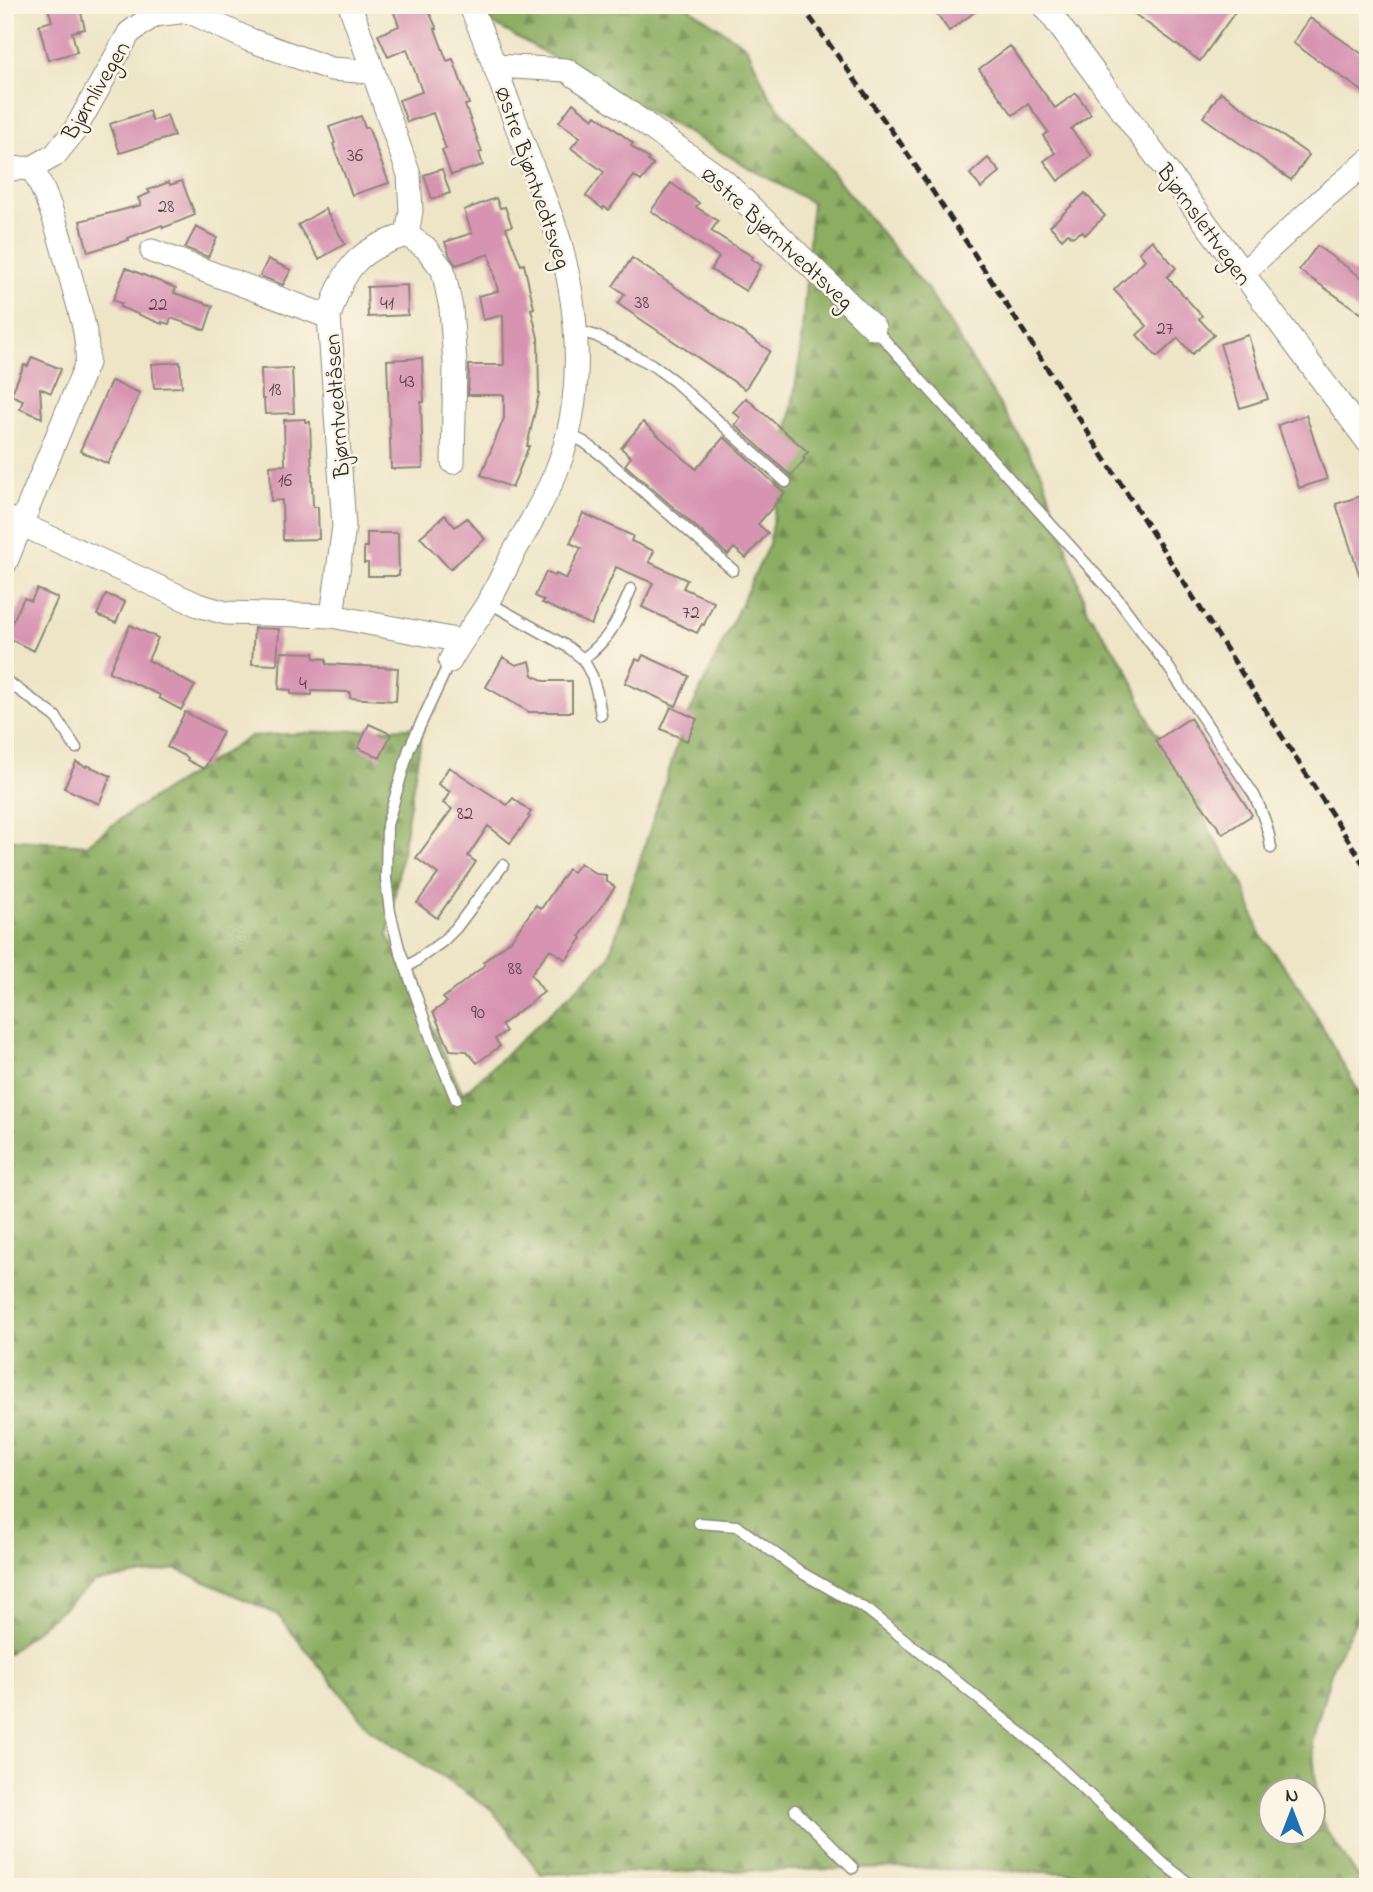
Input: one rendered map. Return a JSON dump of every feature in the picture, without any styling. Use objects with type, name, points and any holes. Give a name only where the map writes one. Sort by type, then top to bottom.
[{"type":"street","points":[[350,5],[409,175],[411,211],[407,235],[426,248],[443,270],[452,308],[455,363],[453,462]]},
{"type":"street","name":"Østre Bjøntvedtsveg","points":[[455,651],[488,602],[557,470],[568,434],[576,359],[576,330],[570,283],[559,240],[470,5]]},
{"type":"street","name":"Bjørnslettvegen","points":[[1044,5],[1368,442]]},
{"type":"street","name":"Bjørnlivegen","points":[[32,168],[55,155],[75,130],[129,33],[154,15],[188,11],[250,40],[331,69],[372,72]]},
{"type":"street","name":"Østre Bjørntvedtsveg","points":[[494,66],[566,70],[622,107],[724,181],[874,328]]},
{"type":"street","points":[[1242,274],[1368,161]]},
{"type":"street","points":[[5,169],[32,168],[45,192],[88,346],[87,363],[79,385],[13,521],[5,564]]},
{"type":"street","name":"Bjørntvedtåsen","points":[[332,615],[344,526],[329,317],[337,290],[349,269],[382,242],[407,235]]},
{"type":"street","points":[[152,251],[329,317]]},
{"type":"street","points":[[13,521],[198,605],[226,612],[332,615],[455,651]]},
{"type":"lane","points":[[874,328],[1117,598],[1167,665],[1254,796],[1269,831],[1271,848]]},
{"type":"lane","points":[[576,330],[596,335],[650,364],[674,381],[786,482]]},
{"type":"lane","points":[[568,434],[604,457],[733,570]]},
{"type":"lane","points":[[583,659],[600,646],[617,622],[631,589]]},
{"type":"lane","points":[[488,602],[568,647],[583,659],[592,676],[601,715]]},
{"type":"lane","points":[[455,651],[408,749],[387,825],[386,879],[390,912],[399,948],[456,1099]]},
{"type":"lane","points":[[5,680],[55,716],[76,748]]},
{"type":"lane","points":[[406,968],[456,928],[503,865]]},
{"type":"lane","points":[[699,1523],[737,1526],[802,1573],[869,1611],[1035,1744],[1164,1864],[1194,1887]]},
{"type":"lane","points":[[795,1810],[853,1868]]},
{"type":"green space","points":[[478,5],[685,5],[747,47],[770,97],[929,291],[1042,473],[1088,612],[1128,670],[1154,731],[1187,765],[1210,832],[1243,883],[1260,934],[1303,992],[1368,1109],[1368,1598],[1333,1665],[1312,1742],[1315,1776],[1258,1776],[1258,1846],[1328,1846],[1328,1833],[1365,1887],[1125,1887],[1076,1873],[909,1868],[541,1874],[492,1810],[370,1729],[277,1614],[176,1569],[95,1582],[5,1656],[5,839],[86,845],[126,815],[251,736],[423,727],[388,935],[463,1094],[608,959],[683,727],[769,544],[800,358],[812,203],[483,18]]},
{"type":"building","points":[[47,5],[79,5],[85,29],[72,32],[77,52],[48,60],[39,25],[52,21]]},
{"type":"building","points":[[391,5],[426,5],[447,61],[453,59],[469,104],[465,105],[482,152],[479,153],[483,165],[451,175],[442,150],[446,149],[433,113],[407,122],[399,100],[422,92],[407,49],[388,57],[378,35],[399,26]]},
{"type":"building","points":[[931,5],[984,5],[949,31]]},
{"type":"building","points":[[1122,5],[1240,5],[1200,61]]},
{"type":"building","points":[[1310,18],[1368,58],[1368,95],[1293,43]]},
{"type":"building","points":[[1010,46],[1055,108],[1076,93],[1091,114],[1071,129],[1092,156],[1058,181],[1044,161],[1055,153],[1043,136],[1048,132],[1028,104],[1013,115],[979,69]]},
{"type":"building","points":[[1221,92],[1309,155],[1291,180],[1203,117]]},
{"type":"building","points":[[573,103],[593,119],[596,115],[633,143],[631,146],[653,165],[641,181],[634,176],[609,210],[604,207],[603,209],[586,196],[604,172],[571,148],[580,137],[559,122]]},
{"type":"building","points":[[149,111],[152,121],[167,115],[174,136],[120,153],[110,124]]},
{"type":"building","points":[[361,116],[365,128],[368,127],[389,183],[352,195],[329,127]]},
{"type":"building","points":[[988,158],[1000,172],[981,188],[970,174]]},
{"type":"building","points":[[442,169],[450,193],[432,199],[424,175]]},
{"type":"building","points":[[182,181],[195,215],[88,252],[80,221],[141,205],[138,198],[150,193],[148,190],[169,182],[170,185]]},
{"type":"building","points":[[671,183],[699,203],[696,207],[718,221],[711,231],[753,257],[751,259],[761,265],[746,291],[711,270],[719,257],[651,211]]},
{"type":"building","points":[[1085,193],[1105,216],[1085,235],[1082,231],[1072,237],[1068,233],[1062,239],[1050,226]]},
{"type":"building","points":[[496,198],[500,208],[505,207],[512,226],[506,228],[521,265],[524,264],[538,338],[539,394],[529,446],[512,488],[481,475],[504,418],[504,395],[468,395],[469,365],[504,365],[503,315],[483,320],[478,296],[498,291],[489,254],[456,265],[445,242],[472,233],[464,210]]},
{"type":"building","points":[[325,209],[345,244],[319,259],[298,225]]},
{"type":"building","points":[[196,227],[217,238],[208,257],[185,248]]},
{"type":"building","points":[[1152,240],[1176,268],[1167,277],[1202,316],[1199,319],[1214,335],[1192,354],[1178,338],[1157,357],[1137,335],[1147,326],[1114,290],[1145,260],[1139,252]]},
{"type":"building","points":[[1317,246],[1368,282],[1368,318],[1299,270]]},
{"type":"building","points":[[632,258],[770,351],[745,389],[618,304],[625,294],[613,286]]},
{"type":"building","points":[[268,259],[291,270],[283,285],[260,276]]},
{"type":"building","points":[[126,268],[176,288],[174,293],[213,306],[205,330],[171,318],[169,324],[162,324],[120,307],[122,304],[113,300]]},
{"type":"building","points":[[407,285],[408,315],[368,317],[367,287]]},
{"type":"building","points":[[1248,335],[1268,399],[1240,408],[1220,344]]},
{"type":"building","points":[[32,357],[61,369],[51,393],[40,388],[42,418],[20,409],[23,400],[11,395],[24,365],[28,366]]},
{"type":"building","points":[[422,358],[423,468],[391,469],[387,360]]},
{"type":"building","points":[[180,362],[182,387],[154,388],[152,364]]},
{"type":"building","points":[[292,368],[294,413],[265,414],[261,369]]},
{"type":"building","points":[[111,381],[140,393],[108,464],[80,451]]},
{"type":"building","points":[[746,398],[808,452],[791,476],[735,425],[741,418],[733,412]]},
{"type":"building","points":[[1306,415],[1327,479],[1299,488],[1278,425]]},
{"type":"building","points":[[305,419],[305,422],[310,422],[313,507],[318,507],[319,539],[283,540],[282,500],[271,501],[270,466],[285,465],[284,420]]},
{"type":"building","points":[[643,422],[696,469],[724,437],[785,493],[758,524],[768,533],[746,558],[734,548],[728,555],[625,465],[631,457],[621,448]]},
{"type":"building","points":[[1364,495],[1368,505],[1368,589],[1364,589],[1336,504]]},
{"type":"building","points":[[583,513],[633,536],[631,541],[654,551],[649,562],[687,580],[683,588],[714,602],[704,625],[702,624],[697,633],[642,607],[653,583],[616,567],[591,625],[542,603],[544,601],[535,596],[546,572],[566,579],[581,548],[570,543]]},
{"type":"building","points":[[445,515],[455,527],[467,518],[485,539],[450,569],[420,537]]},
{"type":"building","points":[[367,533],[398,533],[399,576],[368,576],[368,563],[364,563]]},
{"type":"building","points":[[37,589],[58,598],[34,651],[5,637],[24,598],[31,601]]},
{"type":"building","points":[[106,594],[125,602],[116,623],[97,615]]},
{"type":"building","points":[[130,625],[158,638],[148,660],[195,686],[181,710],[159,698],[160,695],[109,672]]},
{"type":"building","points":[[254,628],[279,629],[277,665],[252,664]]},
{"type":"building","points":[[281,652],[314,653],[314,658],[326,659],[326,664],[398,668],[396,701],[350,698],[350,692],[312,691],[312,695],[291,694],[291,690],[279,689]]},
{"type":"building","points":[[643,655],[689,676],[676,706],[625,683],[636,659],[640,661]]},
{"type":"building","points":[[503,657],[516,665],[530,661],[533,675],[544,681],[572,681],[572,712],[529,712],[486,687]]},
{"type":"building","points":[[671,707],[697,719],[687,741],[661,729]]},
{"type":"building","points":[[185,712],[223,732],[204,769],[167,747]]},
{"type":"building","points":[[1190,718],[1252,815],[1223,834],[1155,741]]},
{"type":"building","points":[[369,724],[391,734],[380,758],[358,748]]},
{"type":"building","points":[[76,762],[111,776],[99,804],[64,788]]},
{"type":"building","points":[[449,767],[507,805],[513,798],[531,812],[510,843],[488,826],[468,856],[476,862],[437,918],[417,903],[438,874],[416,858],[452,809],[443,803],[450,792],[438,784]]},
{"type":"building","points":[[580,863],[596,874],[606,875],[606,881],[615,887],[580,936],[582,938],[566,960],[550,949],[531,974],[544,992],[501,1025],[506,1031],[495,1039],[500,1046],[477,1063],[467,1051],[450,1050],[433,1012],[447,1002],[443,998],[485,965],[483,962],[511,940],[536,905],[541,909],[568,869],[573,872]]},
{"type":"railway","points":[[801,5],[899,141],[971,249],[1368,871]]}]
